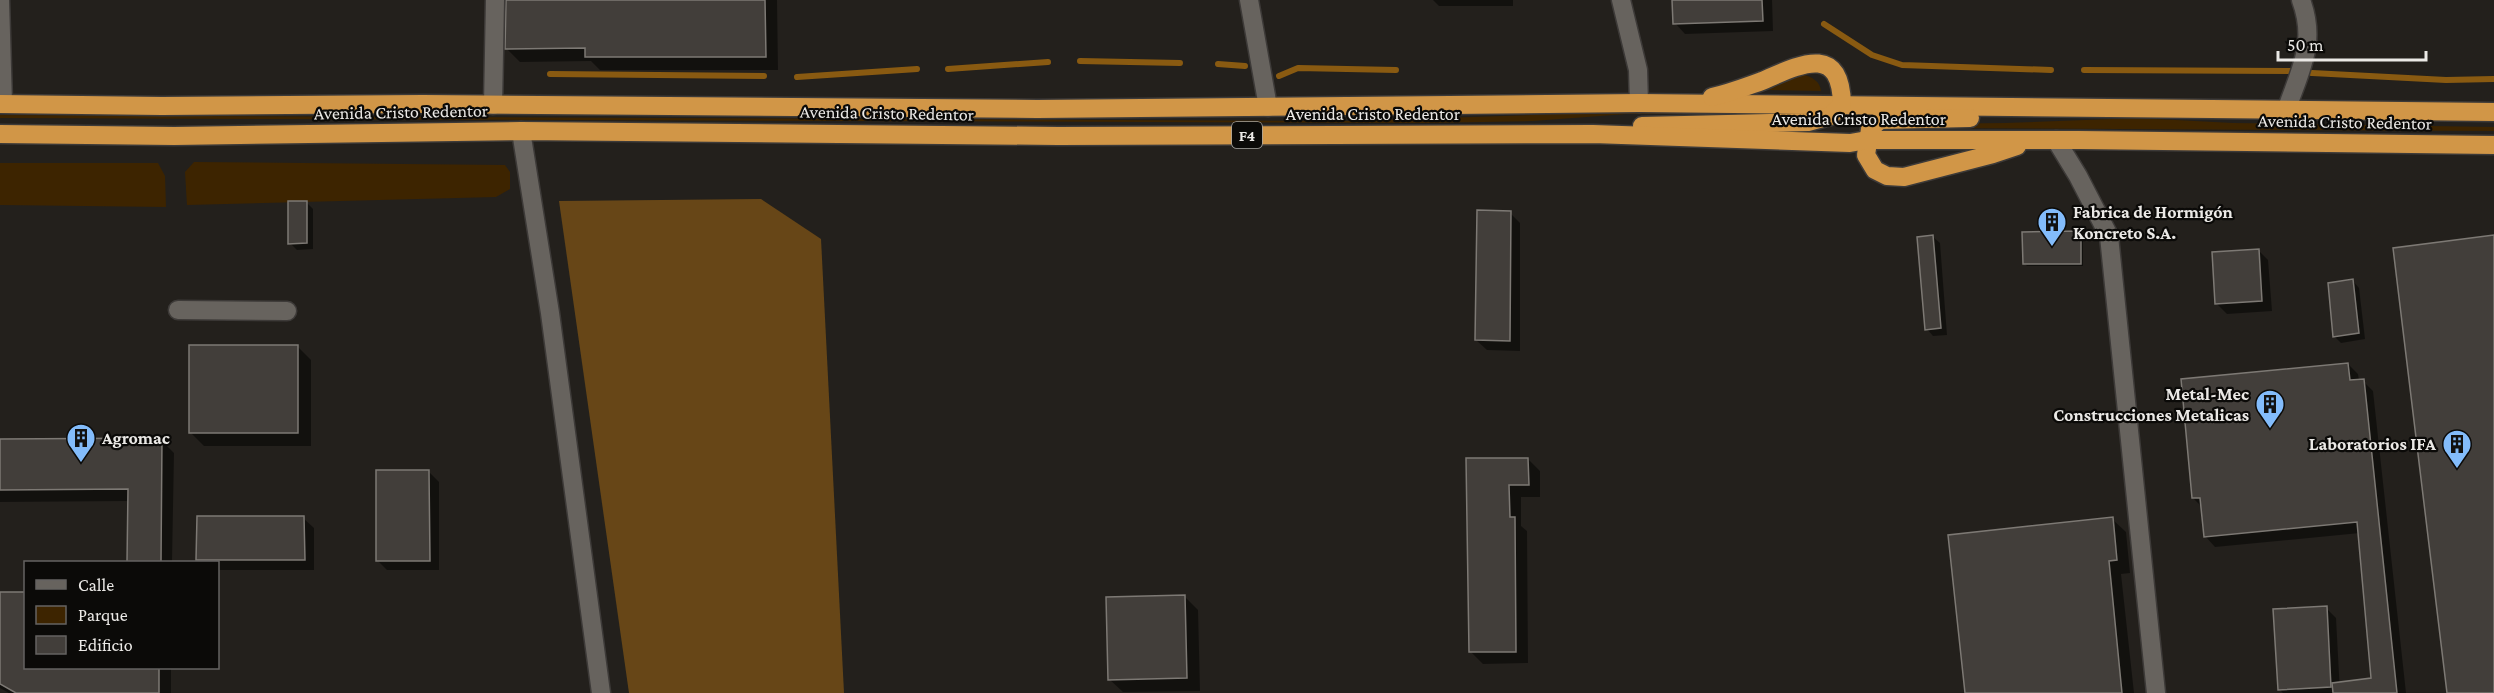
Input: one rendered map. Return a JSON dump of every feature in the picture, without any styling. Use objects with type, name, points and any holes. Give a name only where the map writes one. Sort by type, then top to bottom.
[{"type":"highway","points":[[1593,134],[1651,125],[1808,122],[1830,116],[1842,105],[1841,86],[1835,73],[1820,62],[1801,64],[1738,90],[1687,103]]},
{"type":"highway","name":"Avenida Cristo Redentor","points":[[2,104],[1037,109],[1687,103],[2494,112]]},
{"type":"highway","points":[[2030,141],[1993,154],[1904,177],[1887,176],[1875,170],[1866,155],[1870,129],[1880,120],[1992,118],[2069,108]]},
{"type":"highway","name":"Avenida Cristo Redentor","points":[[0,134],[174,136],[521,131],[1058,136],[1593,134],[1850,143],[1867,140],[2056,140],[2494,145]]},
{"type":"street","points":[[0,0],[2,104]]},
{"type":"street","points":[[493,105],[495,0]]},
{"type":"street","points":[[1249,0],[1268,107]]},
{"type":"street","points":[[1622,0],[1638,70],[1639,103]]},
{"type":"street","points":[[2286,111],[2308,46],[2308,18],[2301,0]]},
{"type":"street","points":[[521,131],[550,313],[601,693]]},
{"type":"street","points":[[2056,140],[2078,176],[2109,236],[2156,693]]},
{"type":"street","points":[[178,310],[287,311]]},
{"type":"green space","points":[[1802,74],[1815,80],[1821,91],[1767,90],[1786,79]]},
{"type":"green space","points":[[1800,111],[1800,114],[1627,114],[1533,121],[1425,123],[0,118],[0,115],[1347,121],[1627,112]]},
{"type":"green space","points":[[2138,118],[2233,123],[2494,127],[2494,131],[1917,128],[1918,124]]},
{"type":"green space","points":[[194,162],[505,165],[510,172],[510,189],[496,197],[187,205],[185,172]]},
{"type":"green space","points":[[0,163],[158,163],[165,176],[166,207],[0,205]]},
{"type":"shaded area","points":[[761,199],[821,239],[844,693],[629,693],[559,201]]},
{"type":"building","points":[[506,0],[765,0],[766,57],[585,57],[585,48],[505,49]]},
{"type":"building","points":[[1672,0],[1762,0],[1763,21],[1673,24]]},
{"type":"building","points":[[288,201],[307,201],[307,243],[288,244]]},
{"type":"building","points":[[1477,210],[1511,211],[1510,341],[1475,340]]},
{"type":"building","name":"Fabrica de Hormigón Koncreto S.A.","points":[[2081,231],[2081,264],[2023,264],[2022,232]]},
{"type":"building","points":[[1933,235],[1941,328],[1925,330],[1917,237]]},
{"type":"building","name":"Laboratorios IFA","points":[[2494,235],[2494,693],[2447,693],[2393,248]]},
{"type":"building","points":[[2259,249],[2262,301],[2215,304],[2212,252]]},
{"type":"building","points":[[2353,279],[2359,333],[2333,337],[2328,283]]},
{"type":"building","points":[[189,345],[298,345],[298,433],[189,433]]},
{"type":"building","name":"Metal-Mec Construcciones Metalicas","points":[[2348,363],[2350,380],[2364,379],[2397,693],[2333,693],[2332,683],[2371,678],[2357,522],[2204,537],[2200,498],[2192,498],[2181,379]]},
{"type":"building","name":"Agromac","points":[[162,438],[161,561],[127,561],[128,489],[0,490],[0,439]]},
{"type":"building","points":[[1466,458],[1528,458],[1529,485],[1509,485],[1510,517],[1515,517],[1516,652],[1469,652]]},
{"type":"building","points":[[376,470],[429,470],[430,561],[376,561]]},
{"type":"building","points":[[197,516],[304,516],[305,560],[196,560]]},
{"type":"building","points":[[2113,517],[2117,560],[2109,561],[2122,693],[1965,693],[1948,535]]},
{"type":"building","points":[[0,592],[24,592],[24,669],[159,669],[159,693],[16,693],[0,684]]},
{"type":"building","points":[[1185,595],[1187,678],[1108,680],[1106,597]]},
{"type":"building","points":[[2327,606],[2331,687],[2278,690],[2273,609]]},
{"type":"waterway","points":[[1824,24],[1872,55],[1902,65],[2051,70]]},
{"type":"waterway","points":[[1080,61],[1180,63]]},
{"type":"waterway","points":[[948,69],[1048,62]]},
{"type":"waterway","points":[[1218,64],[1245,66]]},
{"type":"waterway","points":[[1279,76],[1298,68],[1396,70]]},
{"type":"waterway","points":[[797,77],[917,69]]},
{"type":"waterway","points":[[2084,70],[2290,71]]},
{"type":"waterway","points":[[2312,73],[2446,80],[2494,79]]},
{"type":"waterway","points":[[550,74],[764,76]]},
{"type":"place","name":"Fabrica de Hormigón Koncreto S.A.","points":[[2052,248]]},
{"type":"place","name":"Metal-Mec Construcciones Metalicas","points":[[2270,430]]},
{"type":"place","name":"Agromac","points":[[81,464]]},
{"type":"place","name":"Laboratorios IFA","points":[[2457,470]]}]
